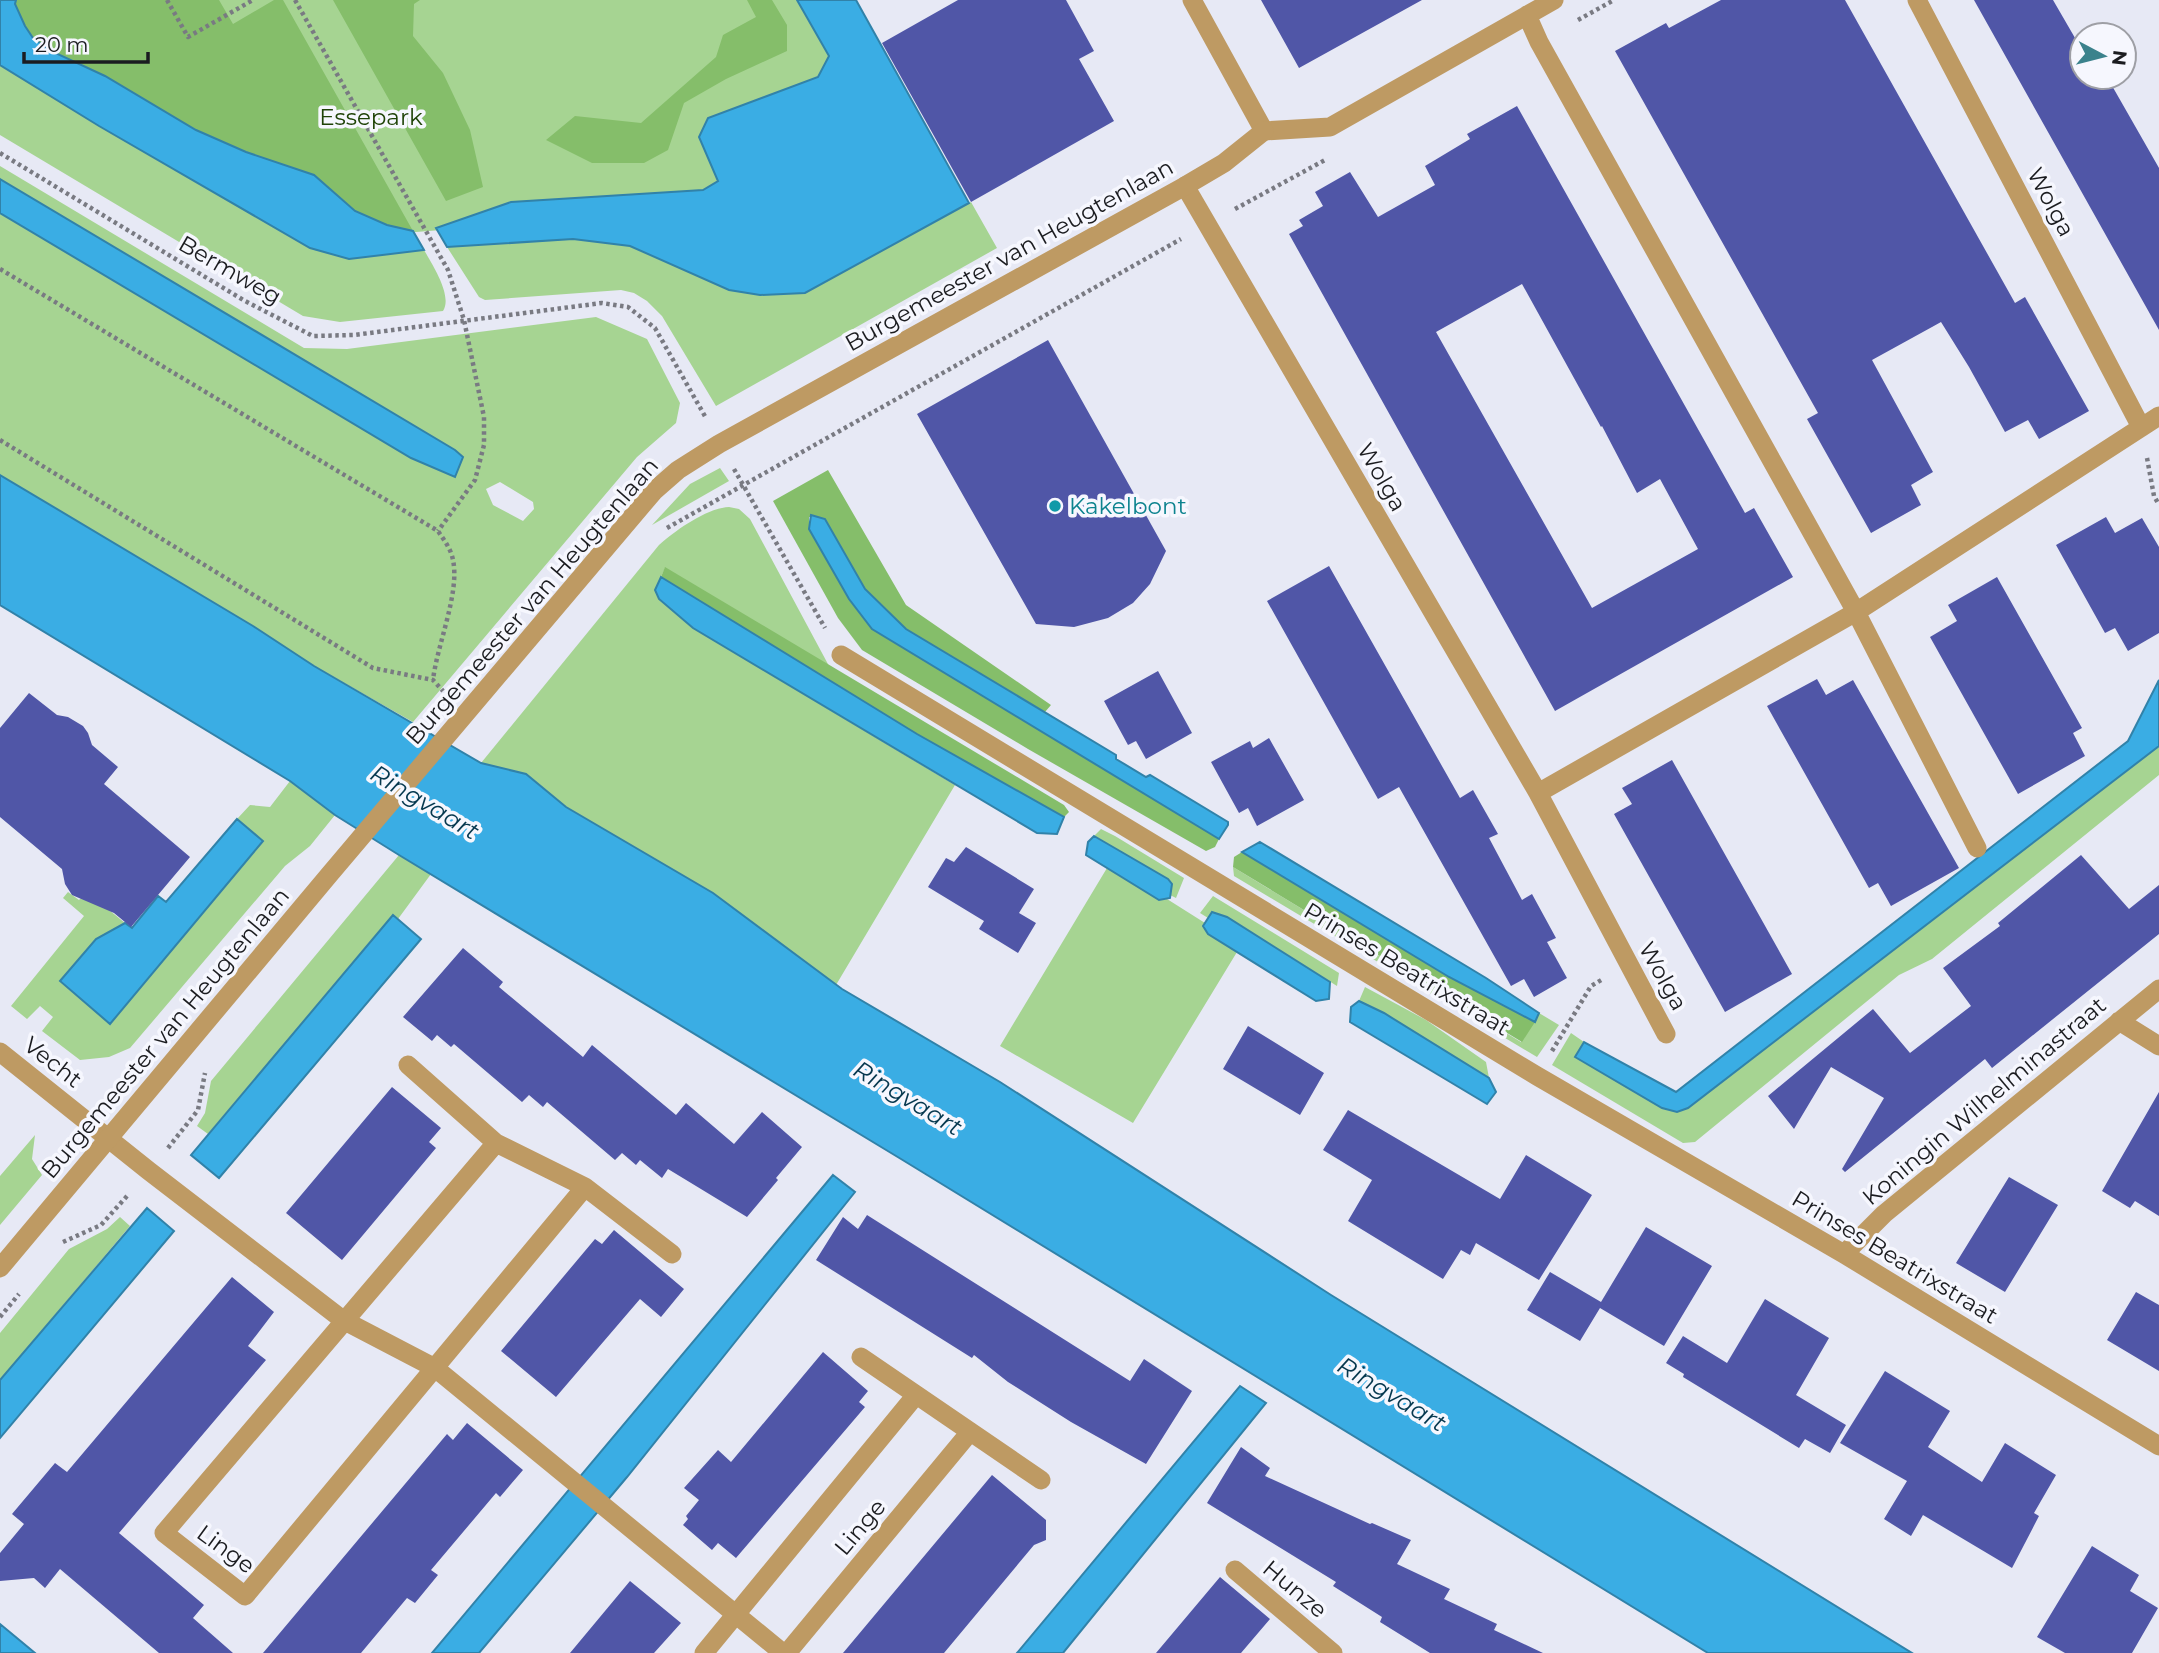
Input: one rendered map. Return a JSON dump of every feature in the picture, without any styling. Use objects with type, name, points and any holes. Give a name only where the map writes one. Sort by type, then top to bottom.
[{"type":"street","points":[[1192,0],[1264,131],[1330,127],[1553,0]]},
{"type":"street","name":"Wolga","points":[[1917,0],[2141,426]]},
{"type":"street","points":[[1527,15],[1539,42],[1856,612],[1977,848]]},
{"type":"street","name":"Burgemeester van Heugtenlaan","points":[[0,1268],[328,875],[654,491],[678,470],[719,444],[1185,186],[1224,163],[1264,131]]},
{"type":"street","name":"Wolga","points":[[1185,186],[1538,793],[1667,1034]]},
{"type":"street","points":[[1538,793],[1856,612],[2159,416]]},
{"type":"street","name":"Prinses Beatrixstraat","points":[[841,655],[1537,1076],[1844,1254],[2159,1446]]},
{"type":"street","name":"Koningin Wilhelminastraat","points":[[1844,1254],[1884,1214],[2159,989]]},
{"type":"street","points":[[2119,1021],[2159,1046]]},
{"type":"street","name":"Vecht","points":[[0,1052],[108,1137]]},
{"type":"street","points":[[408,1065],[496,1143],[585,1187],[672,1254]]},
{"type":"street","name":"Linge","points":[[108,1137],[343,1320],[435,1368],[785,1653],[970,1432]]},
{"type":"street","name":"Linge","points":[[496,1143],[164,1533],[245,1596],[585,1187]]},
{"type":"street","points":[[861,1356],[1041,1480]]},
{"type":"street","name":"Linge","points":[[704,1653],[916,1395]]},
{"type":"street","name":"Hunze","points":[[1235,1570],[1324,1650]]},
{"type":"path","points":[[167,0],[188,37],[253,0]]},
{"type":"path","points":[[295,0],[448,270],[464,320],[484,416],[484,445],[475,480],[438,531]]},
{"type":"path","name":"Bermweg","points":[[0,153],[245,302],[313,336],[354,335],[602,303],[628,307],[655,328],[704,415]]},
{"type":"path","points":[[0,269],[438,531],[454,562],[454,581],[433,680]]},
{"type":"path","points":[[2141,426],[2154,496],[2159,505]]},
{"type":"path","points":[[0,440],[373,668],[433,680],[446,695]]},
{"type":"path","points":[[719,444],[841,655]]},
{"type":"path","points":[[1546,1060],[1591,986],[1628,965]]},
{"type":"path","points":[[62,1243],[101,1225],[149,1171],[198,1110],[205,1074],[213,1063]]},
{"type":"path","points":[[0,1317],[26,1285]]},
{"type":"green space","name":"Essepark","points":[[0,0],[810,0],[918,192],[341,238]]},
{"type":"green space","points":[[16,0],[219,0],[233,24],[274,0],[283,0],[413,231],[387,225],[355,211],[314,175],[246,152],[196,130],[105,76],[51,51],[33,38],[15,4]]},
{"type":"green space","points":[[333,0],[420,0],[414,4],[413,36],[443,73],[470,130],[483,187],[446,201]]},
{"type":"green space","points":[[747,0],[772,0],[787,25],[787,51],[726,79],[684,103],[668,150],[644,163],[592,163],[546,140],[575,116],[641,123],[716,57],[723,35],[756,17]]},
{"type":"green space","points":[[0,65],[99,126],[405,251],[424,250],[443,289],[443,311],[340,322],[303,316],[0,135]]},
{"type":"green space","points":[[0,166],[304,348],[347,349],[596,317],[647,339],[680,403],[676,423],[637,457],[413,722],[314,666],[253,626],[0,475],[0,213],[411,458],[455,450],[0,179]],"holes":[[[500,482],[533,502],[534,509],[523,521],[493,505],[486,489]]]},
{"type":"green space","points":[[971,202],[997,248],[716,406],[662,316],[634,293],[621,290],[485,300],[479,297],[447,247],[573,239],[630,246],[729,290],[805,293]]},
{"type":"green space","points":[[720,468],[729,481],[652,525],[690,484]]},
{"type":"green space","points":[[828,470],[906,605],[1051,705],[1045,712],[906,629],[865,589],[825,519],[809,517],[809,529],[849,599],[872,629],[1219,839],[1215,847],[1206,851],[862,650],[838,618],[773,501]]},
{"type":"green space","points":[[729,507],[739,509],[750,519],[829,666],[665,568],[655,590],[693,628],[955,785],[836,985],[713,893],[566,807],[526,774],[481,763],[659,545],[711,511]]},
{"type":"green space","points":[[665,567],[1064,805],[1069,812],[1064,817],[917,734],[661,577]]},
{"type":"green space","points":[[2159,746],[2159,775],[1932,959],[1899,975],[1695,1142],[1683,1143],[1552,1065],[1571,1033],[1584,1042],[1575,1057],[1688,1108]]},
{"type":"green space","points":[[290,781],[335,815],[310,846],[285,866],[130,1048],[109,1057],[80,1060],[42,1031],[53,1017],[40,1006],[27,1019],[11,1006],[84,916],[63,898],[68,892],[79,900],[87,892],[125,923],[96,939],[60,981],[262,840],[237,819],[250,805],[270,807]]},
{"type":"green space","points":[[1101,829],[1184,878],[1176,898],[1170,895],[1172,884],[1094,836]]},
{"type":"green space","points":[[1242,852],[1449,977],[1535,1022],[1522,1042],[1233,867],[1234,857]]},
{"type":"green space","points":[[399,855],[431,874],[398,919],[393,915],[208,1134],[197,1126],[205,1113],[211,1081]]},
{"type":"green space","points":[[1233,867],[1521,1042],[1539,1013],[1559,1025],[1537,1057],[1234,876]]},
{"type":"green space","points":[[1107,868],[1159,900],[1167,899],[1205,923],[1203,926],[1208,934],[1237,952],[1133,1123],[1000,1046]]},
{"type":"green space","points":[[1213,896],[1339,973],[1337,986],[1227,917],[1213,912],[1208,918],[1200,913]]},
{"type":"green space","points":[[1365,987],[1426,1020],[1486,1062],[1489,1078],[1384,1013],[1359,1001]]},
{"type":"green space","points":[[35,1135],[32,1159],[42,1175],[0,1225],[0,1176]]},
{"type":"green space","points":[[120,1217],[130,1226],[0,1380],[0,1333],[69,1249],[107,1229]]},
{"type":"water","points":[[0,0],[16,0],[15,4],[33,38],[51,51],[105,76],[196,130],[246,152],[314,175],[355,211],[387,225],[413,231],[424,250],[349,259],[310,248],[99,126],[0,65]]},
{"type":"water","points":[[797,0],[856,0],[969,203],[805,293],[760,295],[729,290],[630,246],[573,239],[447,247],[436,228],[511,202],[703,190],[718,181],[699,137],[708,118],[818,77],[829,56]]},
{"type":"water","points":[[0,179],[455,450],[463,457],[455,477],[411,458],[0,213]]},
{"type":"water","name":"Ringvaart","points":[[0,475],[253,626],[314,666],[481,763],[526,774],[566,807],[713,893],[842,989],[1000,1082],[1331,1295],[1912,1653],[1708,1653],[399,855],[335,815],[290,781],[0,605]]},
{"type":"water","points":[[811,515],[825,519],[865,589],[906,629],[1116,755],[1116,759],[1146,777],[1150,775],[1228,822],[1219,839],[872,629],[849,599],[809,529]]},
{"type":"water","points":[[661,577],[917,734],[1064,817],[1057,834],[1037,833],[693,628],[659,599],[655,590]]},
{"type":"water","points":[[2159,680],[2159,746],[1688,1108],[1677,1112],[1662,1108],[1575,1057],[1584,1042],[1676,1092],[2128,741]]},
{"type":"water","points":[[237,819],[263,841],[110,1024],[60,981],[96,939],[125,923],[132,928],[158,896],[166,902]]},
{"type":"water","points":[[1094,836],[1168,879],[1172,884],[1170,898],[1159,900],[1086,855],[1088,842]]},
{"type":"water","points":[[1260,842],[1486,978],[1539,1013],[1535,1022],[1449,977],[1242,852]]},
{"type":"water","points":[[1212,912],[1227,917],[1330,982],[1329,999],[1316,1001],[1208,934],[1203,926]]},
{"type":"water","points":[[393,915],[421,939],[219,1178],[191,1155]]},
{"type":"water","points":[[1359,1001],[1384,1013],[1489,1078],[1496,1092],[1487,1104],[1350,1022],[1351,1007]]},
{"type":"water","points":[[833,1175],[855,1192],[627,1477],[479,1653],[432,1653]]},
{"type":"water","points":[[147,1208],[174,1231],[0,1438],[0,1380]]},
{"type":"water","points":[[1240,1386],[1266,1403],[1063,1653],[1017,1653]]},
{"type":"water","points":[[0,1624],[35,1653],[0,1653]]},
{"type":"building","points":[[958,0],[1066,0],[1094,51],[1079,59],[1114,121],[971,202],[882,43]]},
{"type":"building","points":[[1261,0],[1422,0],[1299,68]]},
{"type":"building","points":[[1721,0],[1845,0],[2015,303],[2025,297],[2089,411],[2039,439],[2028,420],[2005,432],[1941,322],[1872,360],[1933,472],[1911,485],[1921,505],[1871,533],[1807,419],[1818,413],[1615,51],[1666,23],[1669,28]]},
{"type":"building","points":[[1974,0],[2053,0],[2068,26],[2068,91],[2115,91],[2159,168],[2159,330]]},
{"type":"building","points":[[1517,106],[1745,513],[1754,508],[1793,577],[1555,711],[1289,234],[1303,226],[1299,220],[1323,206],[1315,192],[1350,172],[1378,217],[1435,185],[1425,166],[1470,139],[1467,134]],"holes":[[[1522,284],[1637,493],[1660,479],[1698,549],[1592,608],[1436,332]]]},
{"type":"building","points":[[1048,340],[1166,551],[1150,584],[1133,603],[1108,618],[1074,627],[1036,624],[917,414]]},
{"type":"building","points":[[2106,517],[2115,533],[2142,518],[2159,547],[2159,633],[2128,651],[2115,628],[2105,633],[2056,545]]},
{"type":"building","points":[[1329,566],[1460,798],[1473,790],[1498,834],[1489,838],[1522,900],[1532,894],[1556,938],[1547,942],[1567,978],[1534,997],[1524,979],[1511,986],[1399,787],[1378,799],[1267,601]]},
{"type":"building","points":[[1997,577],[2082,728],[2073,733],[2085,756],[2018,794],[1930,637],[1957,621],[1948,605]]},
{"type":"building","points":[[1158,671],[1192,733],[1146,759],[1136,741],[1128,745],[1104,701]]},
{"type":"building","points":[[1817,679],[1826,695],[1853,680],[1959,868],[1891,906],[1878,883],[1869,888],[1767,706]]},
{"type":"building","points":[[29,693],[57,715],[68,717],[83,726],[92,745],[118,767],[104,784],[190,857],[131,927],[114,913],[72,895],[65,884],[62,869],[0,817],[0,728]]},
{"type":"building","points":[[1269,738],[1304,800],[1257,826],[1248,808],[1239,813],[1211,762],[1250,741],[1253,748]]},
{"type":"building","points":[[1672,760],[1792,974],[1725,1012],[1614,814],[1632,804],[1622,788]]},
{"type":"building","points":[[966,847],[1034,889],[1019,913],[1036,923],[1018,953],[979,929],[984,921],[928,887],[946,858],[954,862]]},
{"type":"building","points":[[2081,855],[2129,909],[2159,885],[2159,934],[1992,1068],[1985,1059],[1845,1172],[1842,1169],[1884,1098],[1831,1067],[1794,1129],[1768,1096],[1873,1009],[1910,1053],[1971,1006],[1943,968],[2000,926],[1998,923]]},
{"type":"building","points":[[463,948],[503,982],[499,987],[583,1057],[592,1045],[676,1115],[686,1103],[734,1144],[762,1112],[802,1147],[747,1217],[668,1169],[662,1178],[640,1160],[636,1165],[622,1153],[615,1160],[547,1102],[543,1107],[529,1095],[522,1102],[454,1044],[451,1047],[437,1035],[432,1041],[403,1017]]},
{"type":"building","points":[[1248,1026],[1324,1073],[1300,1115],[1223,1069]]},
{"type":"building","points":[[392,1087],[441,1128],[429,1142],[436,1148],[342,1260],[286,1213]]},
{"type":"building","points":[[2159,1092],[2159,1216],[2135,1201],[2130,1208],[2102,1191]]},
{"type":"building","points":[[1348,1110],[1500,1199],[1526,1155],[1592,1195],[1539,1280],[1476,1243],[1470,1255],[1461,1250],[1443,1279],[1348,1221],[1372,1180],[1323,1150]]},
{"type":"building","points":[[2009,1177],[2058,1205],[2005,1292],[1956,1263]]},
{"type":"building","points":[[867,1215],[1130,1381],[1144,1359],[1192,1391],[1146,1464],[1071,1422],[1008,1382],[974,1355],[972,1358],[816,1260],[843,1217],[858,1229]]},
{"type":"building","points":[[1646,1227],[1712,1266],[1664,1346],[1600,1308],[1580,1341],[1527,1310],[1550,1272],[1601,1302]]},
{"type":"building","points":[[614,1230],[684,1289],[661,1317],[640,1299],[556,1397],[501,1351],[595,1239],[602,1244]]},
{"type":"building","points":[[232,1277],[274,1312],[248,1346],[266,1360],[119,1533],[204,1605],[193,1618],[233,1653],[159,1653],[60,1569],[45,1588],[34,1578],[0,1581],[0,1553],[24,1524],[12,1514],[55,1463],[67,1472]]},
{"type":"building","points":[[2136,1292],[2159,1305],[2159,1371],[2107,1340]]},
{"type":"building","points":[[1765,1299],[1829,1338],[1796,1395],[1846,1425],[1830,1453],[1805,1439],[1799,1448],[1683,1377],[1684,1374],[1666,1363],[1683,1336],[1727,1363]]},
{"type":"building","points":[[823,1352],[868,1391],[859,1402],[865,1407],[736,1558],[718,1543],[712,1550],[683,1525],[688,1519],[686,1516],[699,1500],[684,1488],[718,1450],[731,1462]]},
{"type":"building","points":[[1885,1371],[1950,1411],[1928,1447],[1982,1482],[2005,1443],[2056,1475],[2034,1513],[2039,1516],[2012,1568],[1923,1515],[1911,1536],[1884,1519],[1907,1481],[1840,1443]]},
{"type":"building","points":[[467,1423],[523,1470],[500,1497],[496,1493],[431,1570],[438,1575],[415,1603],[407,1598],[361,1653],[263,1653],[447,1434],[453,1440]]},
{"type":"building","points":[[1241,1447],[1270,1468],[1265,1476],[1411,1540],[1397,1564],[1450,1589],[1444,1599],[1497,1624],[1494,1630],[1543,1653],[1430,1653],[1380,1622],[1382,1617],[1333,1586],[1336,1582],[1207,1503]]},
{"type":"building","points":[[992,1475],[1046,1520],[1046,1540],[1034,1545],[944,1653],[843,1653]]},
{"type":"building","points":[[2092,1546],[2139,1575],[2130,1591],[2158,1608],[2132,1653],[2065,1653],[2037,1637]]},
{"type":"building","points":[[1220,1577],[1270,1619],[1241,1653],[1156,1653]]},
{"type":"building","points":[[630,1581],[681,1623],[654,1653],[570,1653]]},
{"type":"place","name":"Kakelbont","points":[[1055,506]]}]
